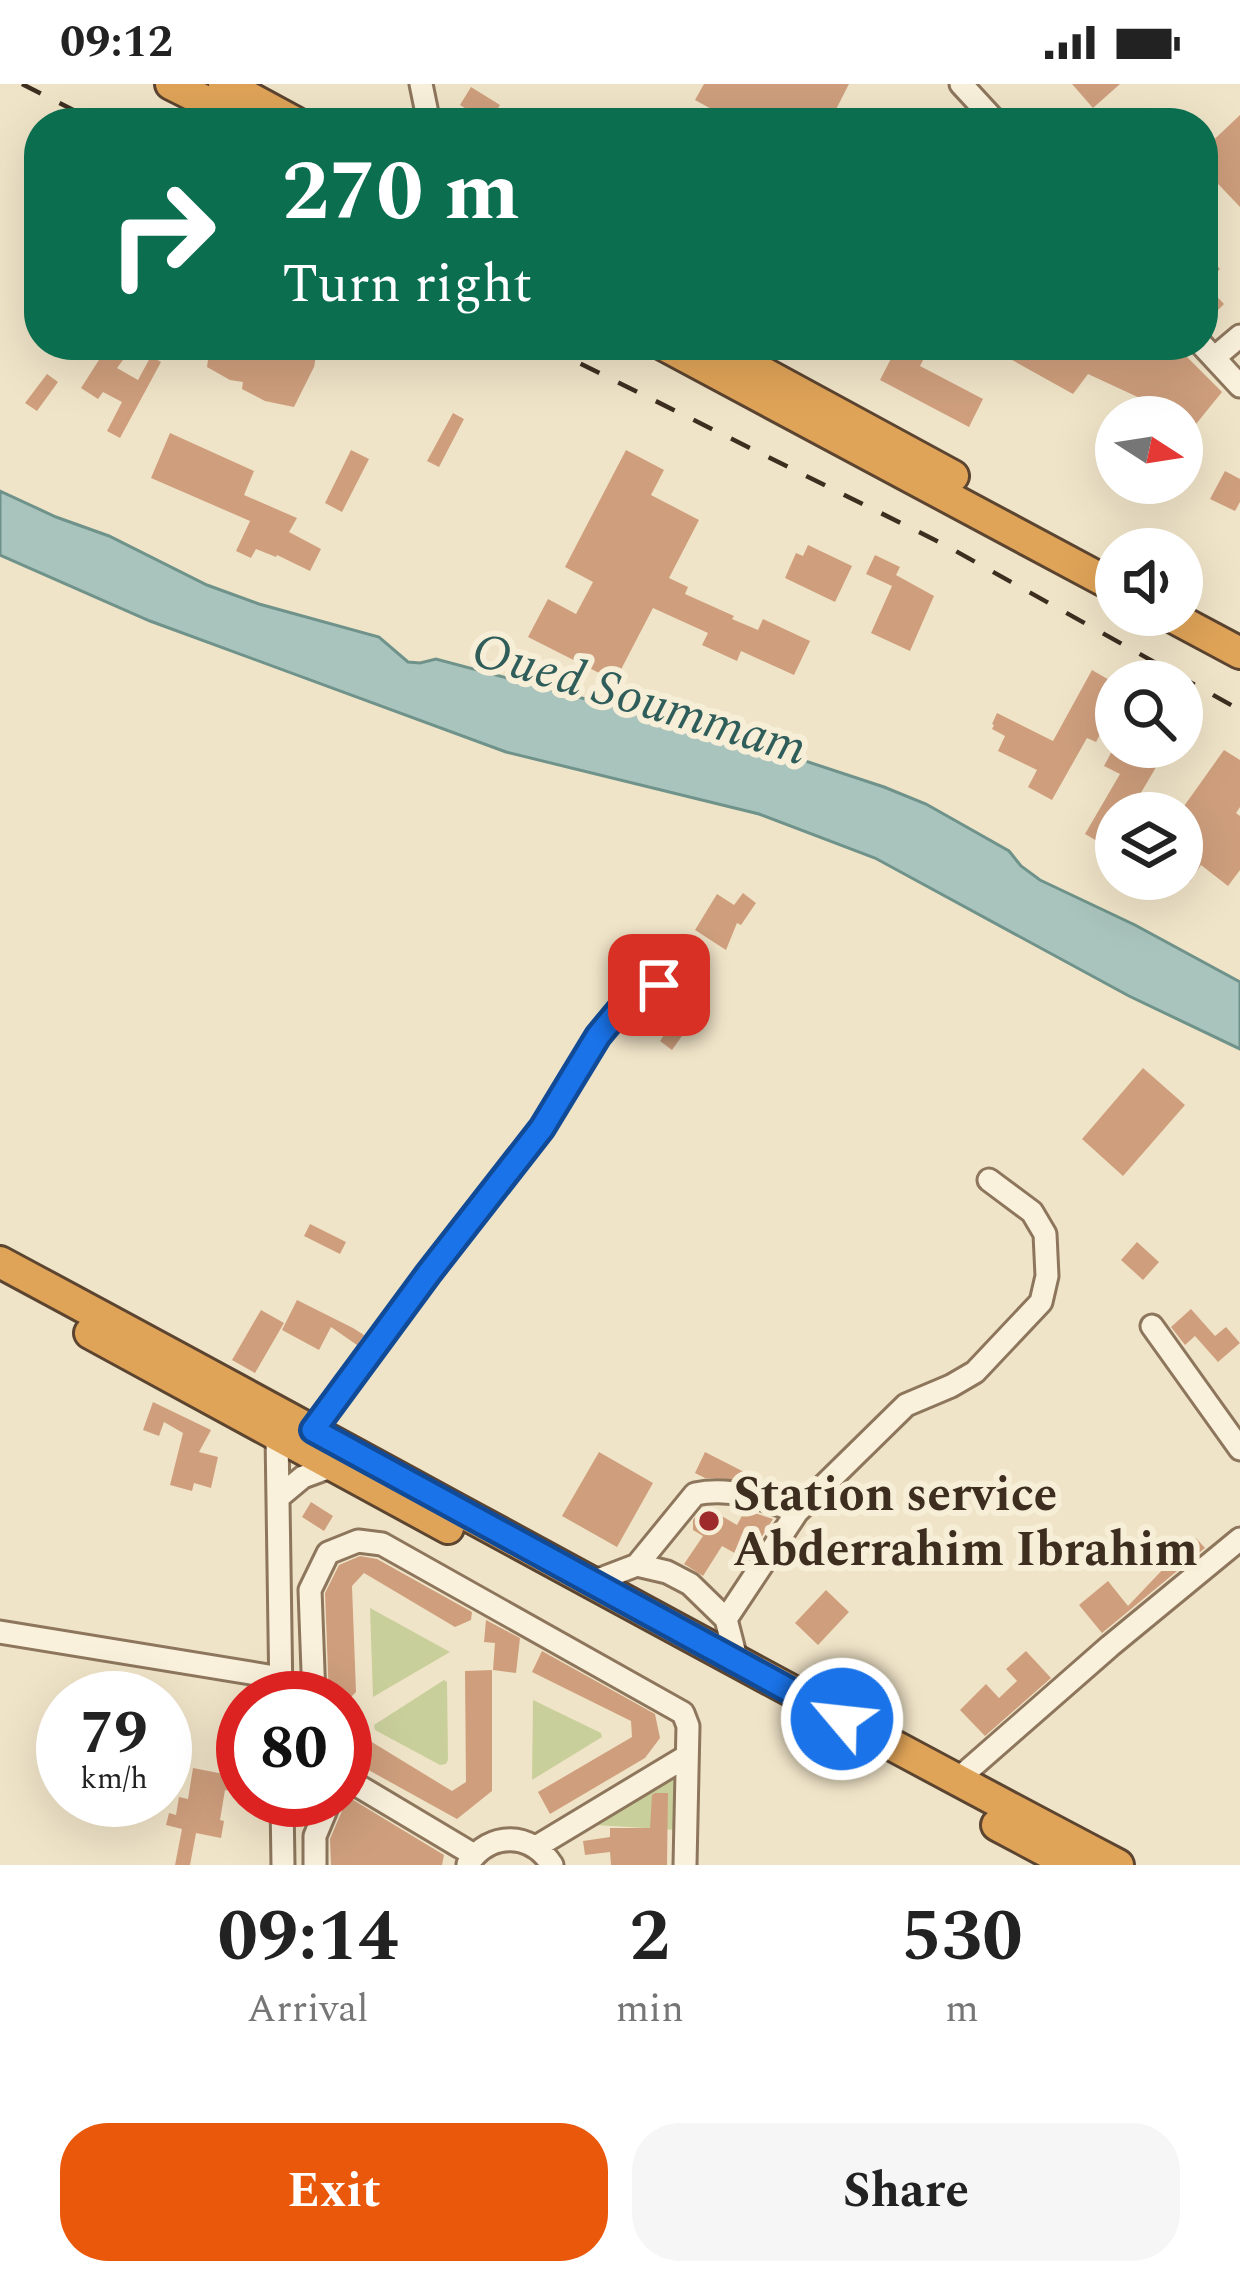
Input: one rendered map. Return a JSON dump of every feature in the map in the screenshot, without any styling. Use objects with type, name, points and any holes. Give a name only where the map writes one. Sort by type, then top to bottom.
[{"type":"highway","points":[[171,84],[218,108]]},
{"type":"highway","points":[[224,84],[268,108]]},
{"type":"highway","points":[[692,360],[1095,575]]},
{"type":"highway","points":[[740,360],[1095,554]]},
{"type":"highway","points":[[1203,611],[1240,631]]},
{"type":"highway","points":[[1203,633],[1240,653]]},
{"type":"highway","points":[[0,1262],[1118,1865]]},
{"type":"highway","points":[[0,1285],[1038,1857],[1072,1865]]},
{"type":"street","points":[[961,84],[983,108]]},
{"type":"street","points":[[1216,360],[1240,386]]},
{"type":"street","points":[[313,1430],[542,1128],[598,1036],[633,994],[659,985],[696,988]]},
{"type":"street","points":[[726,1619],[797,1512],[906,1405],[974,1372],[1042,1302],[1047,1276],[1045,1234],[1032,1212],[989,1180]]},
{"type":"street","points":[[1152,1326],[1240,1449]]},
{"type":"street","points":[[277,1436],[281,1671]]},
{"type":"street","points":[[279,1498],[304,1478],[333,1466]]},
{"type":"street","points":[[590,1583],[637,1565],[695,1494],[710,1491],[762,1497],[797,1512]]},
{"type":"street","points":[[957,1780],[1240,1539]]},
{"type":"street","points":[[313,1671],[310,1591],[328,1553],[358,1541],[382,1544],[683,1713],[688,1726],[686,1865]]},
{"type":"street","points":[[637,1565],[690,1584],[726,1619],[737,1662]]},
{"type":"street","points":[[0,1632],[216,1675]]},
{"type":"street","points":[[536,1846],[687,1756]]},
{"type":"street","points":[[372,1796],[471,1860],[492,1843],[523,1841],[536,1846],[552,1865]]},
{"type":"street","points":[[282,1827],[283,1865]]},
{"type":"street","points":[[316,1865],[319,1827]]},
{"type":"green space","points":[[370,1608],[450,1652],[373,1697]]},
{"type":"green space","points":[[444,1680],[446,1764],[375,1730],[374,1725]]},
{"type":"green space","points":[[533,1700],[602,1737],[532,1780]]},
{"type":"green space","points":[[676,1774],[678,1830],[595,1825]]},
{"type":"water","points":[[0,491],[109,536],[207,585],[379,637],[408,662],[436,659],[649,716],[673,728],[766,748],[926,804],[1009,851],[1040,880],[1240,982],[1240,1049],[1129,996],[875,858],[759,814],[506,752],[150,621],[0,555]]},
{"type":"building","points":[[704,84],[849,84],[837,108],[710,108],[695,100]]},
{"type":"building","points":[[1072,84],[1120,84],[1093,108]]},
{"type":"building","points":[[471,87],[500,105],[465,108],[460,105]]},
{"type":"building","points":[[1240,115],[1240,207],[1218,184],[1218,136]]},
{"type":"building","points":[[99,360],[123,360],[117,368],[138,380],[149,360],[161,362],[120,438],[107,431],[122,402],[103,392],[98,399],[81,388]]},
{"type":"building","points":[[208,360],[315,360],[294,407],[265,401],[242,389],[243,382],[207,367]]},
{"type":"building","points":[[890,360],[923,360],[920,366],[983,399],[969,427],[880,380]]},
{"type":"building","points":[[1012,360],[1190,360],[1222,392],[1203,415],[1203,396],[1136,396],[1088,374],[1073,394]]},
{"type":"building","points":[[47,374],[58,382],[37,411],[25,403]]},
{"type":"building","points":[[453,413],[464,419],[439,467],[427,461]]},
{"type":"building","points":[[170,433],[254,471],[244,495],[297,518],[289,532],[321,549],[310,571],[256,549],[251,558],[236,551],[250,521],[151,478]]},
{"type":"building","points":[[351,450],[369,459],[342,512],[325,503]]},
{"type":"building","points":[[626,450],[664,470],[651,495],[699,520],[669,578],[688,587],[685,594],[734,616],[732,619],[758,630],[763,619],[810,641],[794,675],[741,651],[737,661],[702,645],[708,633],[653,608],[615,681],[528,637],[548,599],[576,614],[593,582],[565,567]]},
{"type":"building","points":[[1225,471],[1240,479],[1235,511],[1210,499]]},
{"type":"building","points":[[808,545],[852,566],[835,602],[785,578],[796,553],[803,556]]},
{"type":"building","points":[[875,555],[900,567],[896,575],[934,596],[910,651],[871,633],[892,586],[866,574]]},
{"type":"building","points":[[1092,670],[1095,742],[1087,738],[1052,800],[1028,787],[1037,770],[998,751],[1005,736],[992,729],[992,724],[997,713],[1053,741]]},
{"type":"building","points":[[1224,750],[1240,760],[1236,813],[1240,816],[1240,870],[1228,886],[1203,867],[1203,792],[1194,792]]},
{"type":"building","points":[[1108,768],[1156,768],[1141,792],[1110,792],[1120,774]]},
{"type":"building","points":[[1095,817],[1095,840],[1085,834]]},
{"type":"building","points":[[743,893],[756,903],[741,925],[737,923],[726,950],[695,930],[717,894],[734,905]]},
{"type":"building","points":[[686,1002],[704,1005],[672,1050],[660,1041]]},
{"type":"building","points":[[1143,1068],[1185,1105],[1123,1176],[1082,1139]]},
{"type":"building","points":[[310,1224],[346,1242],[340,1254],[304,1236]]},
{"type":"building","points":[[1137,1242],[1159,1262],[1143,1280],[1121,1260]]},
{"type":"building","points":[[297,1300],[364,1335],[357,1345],[331,1327],[319,1350],[282,1330]]},
{"type":"building","points":[[1191,1309],[1215,1336],[1226,1327],[1240,1343],[1218,1362],[1195,1336],[1185,1345],[1171,1327]]},
{"type":"building","points":[[261,1310],[284,1323],[255,1373],[232,1360]]},
{"type":"building","points":[[153,1402],[211,1430],[199,1452],[218,1457],[211,1488],[194,1483],[192,1491],[170,1485],[183,1433],[164,1422],[159,1436],[143,1430]]},
{"type":"building","points":[[599,1452],[653,1483],[617,1547],[562,1516]]},
{"type":"building","points":[[705,1452],[752,1476],[750,1480],[705,1478],[695,1473]]},
{"type":"building","points":[[311,1502],[333,1516],[324,1531],[302,1517]]},
{"type":"building","points":[[708,1508],[737,1525],[745,1510],[773,1519],[747,1560],[722,1546],[703,1576],[684,1564],[703,1536],[693,1530],[693,1520]]},
{"type":"building","points":[[1181,1537],[1188,1545],[1196,1538],[1205,1548],[1102,1633],[1079,1605],[1108,1581],[1128,1606],[1167,1565],[1159,1556]]},
{"type":"building","points":[[360,1556],[377,1559],[472,1612],[471,1620],[455,1627],[364,1573],[352,1586],[355,1671],[328,1671],[325,1593],[339,1565]]},
{"type":"building","points":[[826,1590],[849,1612],[818,1645],[795,1623]]},
{"type":"building","points":[[486,1620],[520,1638],[516,1673],[493,1670],[495,1643],[484,1642]]},
{"type":"building","points":[[542,1651],[655,1714],[660,1738],[645,1758],[550,1814],[538,1792],[632,1737],[631,1721],[532,1672]]},
{"type":"building","points":[[1026,1651],[1051,1678],[985,1736],[960,1710],[986,1684],[999,1698],[1017,1681],[1006,1669]]},
{"type":"building","points":[[492,1670],[492,1791],[457,1819],[372,1772],[372,1742],[452,1791],[466,1782],[465,1671]]},
{"type":"building","points":[[193,1768],[216,1772],[216,1827],[223,1827],[221,1838],[196,1833],[190,1865],[175,1865],[182,1829],[174,1827],[192,1827]]},
{"type":"building","points":[[655,1793],[668,1793],[667,1865],[611,1865],[610,1852],[585,1855],[583,1841],[610,1837],[610,1828],[650,1828]]},
{"type":"building","points":[[372,1811],[444,1855],[442,1865],[331,1865],[330,1839],[335,1827],[372,1827]]},
{"type":"railway","points":[[22,84],[69,108]]},
{"type":"railway","points":[[573,360],[945,545],[1240,710]]},
{"type":"place","name":"Station service Abderrahim Ibrahim","points":[[709,1521]]},
{"type":"route","points":[[659,985],[633,994],[598,1036],[542,1128],[313,1430],[842,1719]]},
{"type":"water label","name":"Oued Soummam","points":[[640,697]]}]
